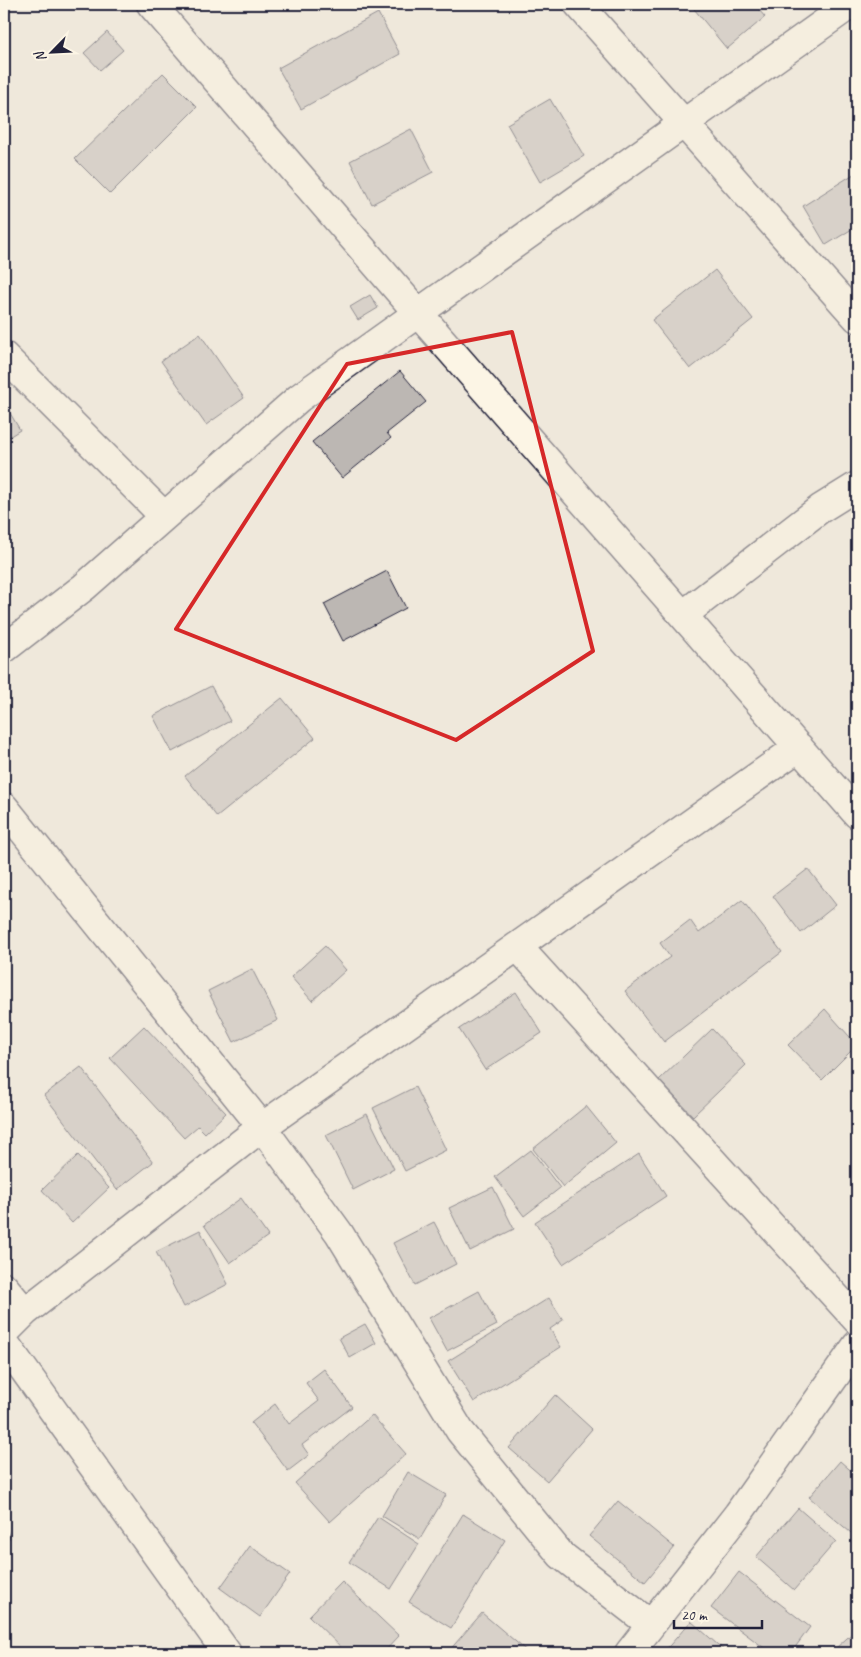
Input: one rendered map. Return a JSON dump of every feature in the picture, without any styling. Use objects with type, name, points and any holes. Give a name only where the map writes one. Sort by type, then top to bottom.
[{"type":"street","points":[[151,4],[417,312],[857,814]]},
{"type":"street","points":[[578,4],[685,122],[857,318]]},
{"type":"street","points":[[4,650],[84,588],[299,398],[851,4]]},
{"type":"street","points":[[4,356],[164,516]]},
{"type":"street","points":[[683,616],[820,509],[857,486]]},
{"type":"street","points":[[4,1333],[25,1312],[262,1127],[799,748]]},
{"type":"street","points":[[4,807],[262,1127],[339,1233],[460,1431],[561,1555],[650,1624]]},
{"type":"street","points":[[518,946],[857,1320]]},
{"type":"street","points":[[4,1287],[25,1312]]},
{"type":"street","points":[[4,1342],[227,1653]]},
{"type":"street","points":[[629,1653],[738,1514],[857,1346]]},
{"type":"highlighted area","points":[[512,332],[593,651],[456,740],[176,629],[347,364]]},
{"type":"building","points":[[690,4],[754,4],[765,17],[727,49]]},
{"type":"building","points":[[378,13],[400,54],[301,109],[278,68]]},
{"type":"building","points":[[107,32],[123,50],[100,70],[84,53]]},
{"type":"building","points":[[163,73],[197,107],[110,194],[75,159]]},
{"type":"building","points":[[550,99],[584,156],[540,182],[507,124]]},
{"type":"building","points":[[411,129],[433,172],[372,204],[350,161]]},
{"type":"building","points":[[857,172],[857,226],[826,245],[803,206]]},
{"type":"building","points":[[715,270],[753,319],[690,369],[652,320]]},
{"type":"building","points":[[370,295],[378,308],[358,320],[350,307]]},
{"type":"building","points":[[200,334],[244,398],[206,425],[161,361]]},
{"type":"building","points":[[400,371],[426,402],[387,433],[391,438],[342,478],[312,442]]},
{"type":"building","points":[[4,403],[20,430],[4,440]]},
{"type":"building","points":[[387,571],[406,608],[343,641],[324,604]]},
{"type":"building","points":[[211,686],[230,721],[172,752],[153,716]]},
{"type":"building","points":[[282,698],[315,738],[217,817],[185,776]]},
{"type":"building","points":[[808,869],[836,905],[801,933],[773,896]]},
{"type":"building","points":[[742,900],[782,952],[664,1042],[625,991],[670,957],[660,943],[690,920],[699,933]]},
{"type":"building","points":[[325,946],[346,970],[312,1001],[291,977]]},
{"type":"building","points":[[252,969],[278,1020],[234,1042],[208,991]]},
{"type":"building","points":[[516,992],[542,1033],[485,1070],[459,1029]]},
{"type":"building","points":[[825,1009],[857,1045],[822,1080],[788,1045]]},
{"type":"building","points":[[144,1026],[226,1113],[205,1133],[198,1126],[184,1138],[110,1058]]},
{"type":"building","points":[[712,1029],[746,1065],[693,1116],[659,1080]]},
{"type":"building","points":[[81,1067],[153,1162],[117,1190],[44,1095]]},
{"type":"building","points":[[415,1087],[446,1150],[405,1171],[373,1108]]},
{"type":"building","points":[[586,1106],[616,1143],[563,1187],[533,1149]]},
{"type":"building","points":[[367,1114],[394,1169],[353,1190],[326,1135]]},
{"type":"building","points":[[531,1150],[560,1188],[524,1216],[495,1177]]},
{"type":"building","points":[[639,1154],[666,1196],[563,1264],[535,1222]]},
{"type":"building","points":[[78,1155],[109,1188],[72,1223],[42,1190]]},
{"type":"building","points":[[493,1187],[514,1229],[470,1251],[449,1208]]},
{"type":"building","points":[[241,1198],[268,1236],[230,1263],[204,1225]]},
{"type":"building","points":[[434,1222],[456,1264],[415,1285],[393,1243]]},
{"type":"building","points":[[200,1230],[228,1284],[184,1307],[156,1252]]},
{"type":"building","points":[[479,1291],[497,1325],[447,1351],[429,1318]]},
{"type":"building","points":[[549,1298],[563,1320],[550,1329],[561,1347],[474,1402],[448,1361]]},
{"type":"building","points":[[365,1324],[376,1343],[350,1358],[339,1338]]},
{"type":"building","points":[[324,1369],[352,1407],[302,1445],[309,1455],[288,1471],[251,1423],[275,1404],[289,1424],[319,1401],[306,1383]]},
{"type":"building","points":[[555,1395],[592,1429],[547,1481],[509,1448]]},
{"type":"building","points":[[372,1415],[406,1454],[330,1522],[295,1483]]},
{"type":"building","points":[[857,1429],[857,1440],[852,1435]]},
{"type":"building","points":[[840,1461],[857,1476],[857,1538],[809,1497]]},
{"type":"building","points":[[408,1472],[446,1495],[420,1539],[382,1516]]},
{"type":"building","points":[[618,1501],[674,1547],[645,1582],[589,1536]]},
{"type":"building","points":[[798,1508],[836,1541],[794,1590],[756,1557]]},
{"type":"building","points":[[463,1514],[505,1540],[451,1628],[409,1602]]},
{"type":"building","points":[[378,1517],[419,1544],[391,1589],[349,1562]]},
{"type":"building","points":[[4,1524],[10,1538],[4,1541]]},
{"type":"building","points":[[250,1546],[290,1574],[260,1617],[220,1588]]},
{"type":"building","points":[[739,1572],[810,1627],[791,1653],[771,1653],[711,1608]]},
{"type":"building","points":[[342,1582],[399,1636],[383,1653],[347,1653],[309,1616]]},
{"type":"building","points":[[482,1613],[529,1653],[448,1652]]},
{"type":"building","points":[[691,1621],[727,1653],[663,1653]]},
{"type":"building","points":[[857,1629],[857,1653],[840,1653],[836,1648]]}]
